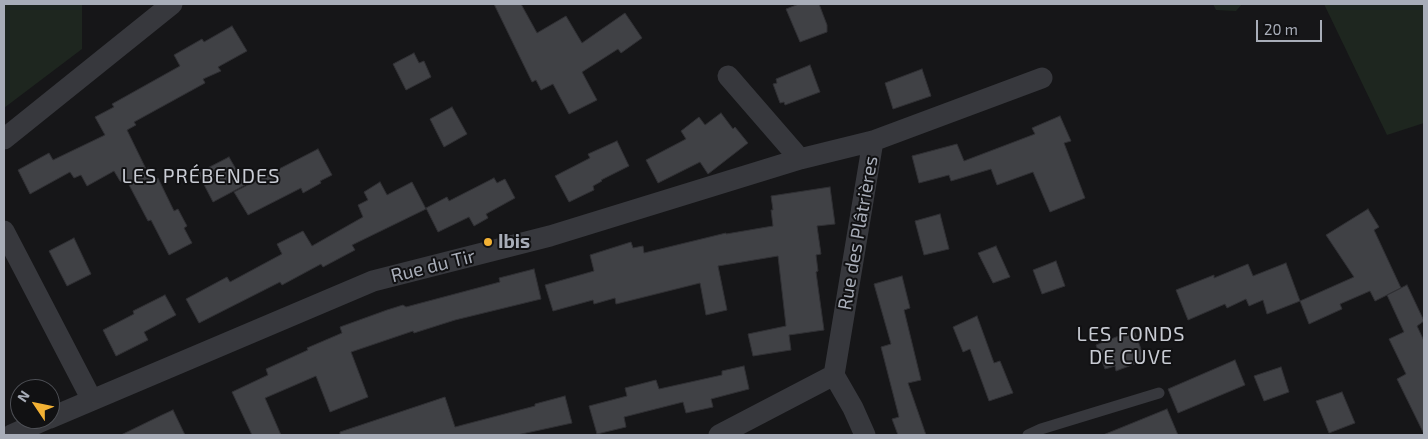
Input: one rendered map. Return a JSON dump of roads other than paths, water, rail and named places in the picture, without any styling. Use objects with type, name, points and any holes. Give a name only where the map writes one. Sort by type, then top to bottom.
[{"type":"street","points":[[4,139],[172,4]]},
{"type":"street","points":[[728,76],[800,159]]},
{"type":"street","name":"Rue des Plâtrières","points":[[834,375],[873,141],[1042,78]]},
{"type":"street","name":"Rue du Tir","points":[[60,413],[374,281],[550,236],[800,159],[873,141]]},
{"type":"street","points":[[4,231],[92,400]]},
{"type":"street","points":[[719,435],[834,375],[853,408],[865,435]]},
{"type":"street","name":"Rue du Tir","points":[[11,435],[24,429]]},
{"type":"lane","points":[[1028,435],[1040,429],[1159,393]]},
{"type":"place","name":"Ibis","points":[[488,242]]},
{"type":"district","name":"LES PRÉBENDES","points":[[201,176]]},
{"type":"district","name":"LES FONDS DE CUVE","points":[[1131,346]]}]
